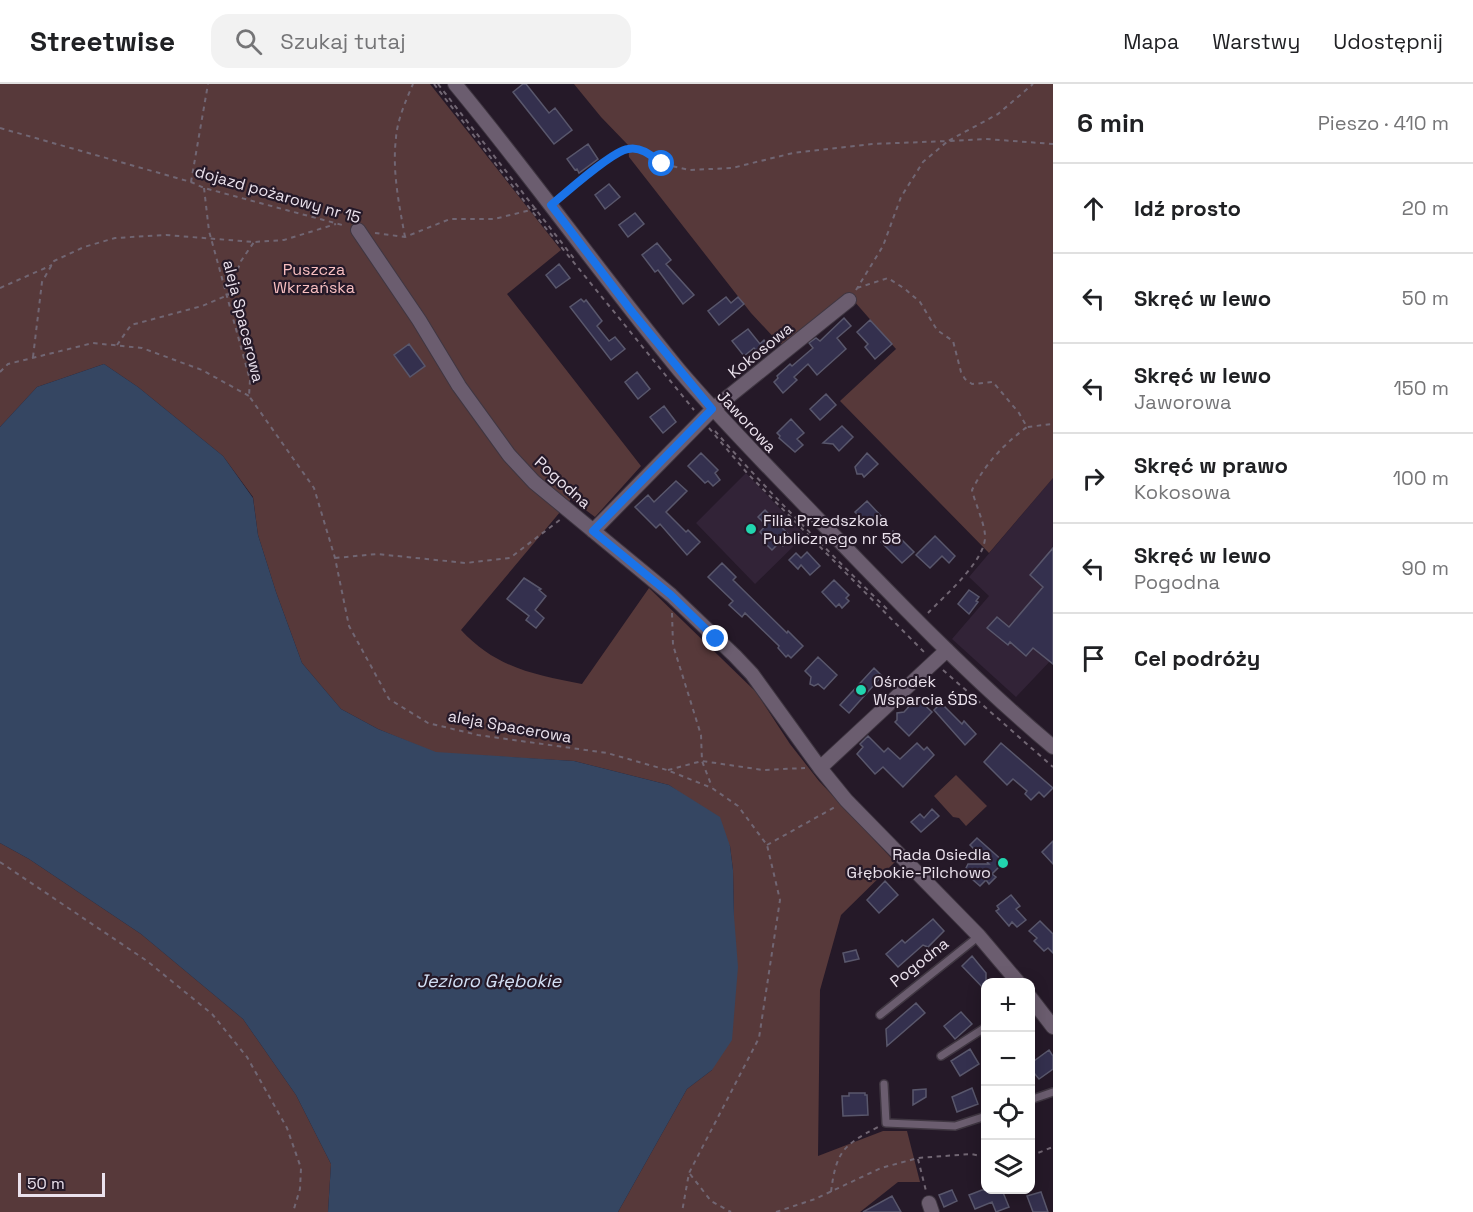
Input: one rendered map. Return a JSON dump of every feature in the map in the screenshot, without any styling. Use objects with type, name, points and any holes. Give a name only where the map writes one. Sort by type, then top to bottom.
[{"type":"street","name":"Jaworowa","points":[[454,84],[508,148],[633,313],[712,409],[887,592],[1053,747]]},
{"type":"street","name":"Pogodna","points":[[358,230],[492,434],[534,482],[671,595],[752,674],[846,800],[979,936],[1015,978]]},
{"type":"street","name":"Kokosowa","points":[[593,531],[712,409],[853,294]]},
{"type":"street","points":[[820,768],[947,650]]},
{"type":"street","points":[[1035,1003],[1053,1027]]},
{"type":"lane","name":"Pogodna","points":[[880,1014],[979,936]]},
{"type":"lane","points":[[941,1056],[981,1030]]},
{"type":"lane","points":[[884,1084],[886,1123],[955,1126],[981,1118]]},
{"type":"lane","points":[[1035,1098],[1053,1092]]},
{"type":"path","points":[[191,182],[208,84]]},
{"type":"path","points":[[413,84],[396,136],[395,165],[398,201],[405,237],[450,219],[494,219],[551,205],[610,158],[628,149],[644,151],[662,164],[690,170],[732,168],[794,153],[850,146],[986,139],[1053,144]]},
{"type":"path","points":[[853,294],[883,246],[901,196],[923,162],[948,141],[998,114],[1033,84]]},
{"type":"path","name":"dojazd pożarowy nr 15","points":[[0,128],[191,182],[204,188],[358,230],[405,237]]},
{"type":"path","name":"aleja Spacerowa","points":[[204,188],[212,240],[250,381],[249,396],[314,488],[335,558],[350,626],[389,699],[428,723],[478,735],[607,753],[667,770],[712,788],[738,806],[767,845],[780,900],[759,1038],[689,1173],[682,1212]]},
{"type":"path","points":[[33,357],[42,282],[54,261],[115,238],[166,235],[254,242],[284,240],[339,224]]},
{"type":"path","points":[[117,345],[130,325],[202,306],[228,295],[241,261],[254,242]]},
{"type":"path","points":[[0,288],[52,265]]},
{"type":"path","points":[[853,294],[888,278],[905,289],[920,302],[937,330],[953,341],[961,372],[966,379],[972,384],[993,382],[1019,413],[1027,428]]},
{"type":"path","points":[[0,372],[8,364],[93,343],[117,345],[142,348],[202,370],[249,396]]},
{"type":"path","points":[[924,618],[963,577],[982,552],[985,535],[972,490],[980,474],[997,453],[1027,428],[1053,424]]},
{"type":"path","points":[[335,558],[377,554],[466,563],[510,558],[570,512]]},
{"type":"path","points":[[671,595],[673,645],[701,735],[702,761],[712,788]]},
{"type":"path","points":[[667,770],[702,761],[763,770],[820,768]]},
{"type":"path","points":[[767,845],[846,800]]},
{"type":"path","points":[[0,862],[147,962],[212,1014],[248,1057],[287,1128],[301,1168],[300,1189],[293,1212]]},
{"type":"path","points":[[831,1192],[834,1169],[839,1155],[854,1139],[886,1123]]},
{"type":"path","points":[[1035,1154],[1053,1147]]},
{"type":"path","points":[[776,1212],[816,1199],[881,1168],[918,1158],[971,1154],[981,1156]]},
{"type":"path","points":[[918,1158],[931,1208]]},
{"type":"path","points":[[689,1173],[711,1201],[731,1212]]},
{"type":"shaded area","name":"Filia Przedszkola Publicznego nr 58","points":[[746,473],[805,535],[755,584],[696,523]]},
{"type":"shaded area","points":[[1053,478],[1053,658],[1016,697],[952,639],[989,596],[969,577]]},
{"type":"green space","name":"Puszcza Wkrzańska","points":[[0,84],[430,84],[561,250],[507,294],[641,466],[595,517],[571,499],[461,630],[488,653],[516,668],[582,684],[649,588],[756,692],[790,744],[819,781],[895,862],[841,915],[820,990],[818,1156],[883,1131],[907,1131],[920,1182],[898,1182],[860,1212],[618,1212],[687,1089],[712,1070],[734,916],[730,846],[686,797],[669,785],[574,761],[436,753],[378,729],[341,709],[302,663],[258,535],[253,497],[223,456],[138,387],[104,364],[37,387],[0,427]]},
{"type":"green space","points":[[574,84],[1053,84],[1053,478],[989,553],[840,401],[896,349],[854,301],[793,353],[779,343],[751,313],[629,157],[628,145]]},
{"type":"green space","points":[[956,775],[987,806],[966,826],[959,818],[953,817],[934,796]]},
{"type":"green space","points":[[0,843],[29,859],[141,934],[243,1019],[296,1095],[331,1164],[328,1212],[0,1212]]},
{"type":"water","name":"Jezioro Głębokie","points":[[104,364],[138,387],[223,456],[253,498],[258,535],[302,663],[341,709],[378,729],[436,752],[574,761],[669,785],[720,817],[730,846],[733,870],[738,967],[732,1040],[712,1070],[687,1089],[618,1212],[328,1212],[331,1164],[296,1095],[243,1019],[141,934],[29,859],[0,843],[0,427],[37,387]]},
{"type":"building","points":[[526,84],[549,113],[555,108],[572,130],[554,144],[513,92]]},
{"type":"building","points":[[588,144],[598,159],[579,173],[567,159]]},
{"type":"building","points":[[609,184],[620,197],[605,209],[595,195]]},
{"type":"building","points":[[635,213],[644,224],[628,237],[619,225]]},
{"type":"building","points":[[657,243],[671,260],[666,264],[694,295],[683,304],[658,270],[655,272],[642,255]]},
{"type":"building","points":[[559,264],[570,278],[556,288],[546,275]]},
{"type":"building","points":[[726,297],[731,303],[738,297],[744,304],[719,325],[708,311]]},
{"type":"building","points":[[581,299],[584,302],[586,300],[602,321],[597,326],[609,341],[615,337],[625,349],[611,360],[570,307]]},
{"type":"building","points":[[844,318],[851,326],[837,338],[846,349],[817,375],[808,364],[794,377],[797,380],[783,393],[774,382],[777,376],[813,348],[809,343],[816,338],[820,341]]},
{"type":"building","points":[[870,320],[892,344],[875,359],[865,347],[868,344],[857,332]]},
{"type":"building","points":[[748,329],[760,344],[764,340],[770,347],[760,355],[754,348],[744,356],[732,341]]},
{"type":"building","points":[[409,344],[425,366],[410,377],[394,355]]},
{"type":"building","points":[[637,372],[650,389],[638,399],[625,382]]},
{"type":"building","points":[[826,394],[836,405],[820,420],[810,409]]},
{"type":"building","points":[[664,406],[676,422],[663,433],[650,417]]},
{"type":"building","points":[[791,419],[804,433],[797,439],[803,445],[795,452],[779,438],[777,433]]},
{"type":"building","points":[[842,426],[853,437],[839,451],[833,444],[823,443]]},
{"type":"building","points":[[701,453],[718,470],[715,473],[720,480],[713,486],[708,481],[705,483],[688,466]]},
{"type":"building","points":[[867,453],[878,464],[864,477],[862,474],[857,474],[855,467]]},
{"type":"building","points":[[676,481],[687,491],[666,512],[700,542],[687,555],[660,524],[656,528],[635,507],[648,495],[654,502]]},
{"type":"building","points":[[867,501],[881,516],[870,527],[855,512]]},
{"type":"building","points":[[765,510],[792,538],[783,546],[780,542],[772,550],[765,543],[768,540],[760,532],[766,525],[758,517]]},
{"type":"building","points":[[893,531],[914,552],[902,563],[881,542]]},
{"type":"building","points":[[935,536],[955,556],[949,563],[942,556],[930,568],[916,555]]},
{"type":"building","points":[[1053,548],[1053,664],[1033,648],[1026,656],[1010,642],[1008,645],[987,628],[997,617],[1009,627],[1043,587],[1030,575]]},
{"type":"building","points":[[807,552],[820,566],[810,575],[801,565],[798,569],[789,560],[796,553],[801,558]]},
{"type":"building","points":[[722,563],[736,577],[733,580],[803,646],[791,658],[788,655],[786,657],[778,648],[779,646],[745,613],[742,617],[729,605],[733,601],[708,577]]},
{"type":"building","points":[[524,578],[541,589],[539,590],[546,596],[535,610],[544,618],[536,628],[526,620],[529,616],[507,599]]},
{"type":"building","points":[[834,580],[849,595],[846,598],[849,601],[842,608],[839,604],[836,607],[822,592]]},
{"type":"building","points":[[969,590],[979,597],[969,614],[958,604]]},
{"type":"building","points":[[818,657],[837,675],[824,689],[818,684],[814,686],[810,684],[811,677],[805,671]]},
{"type":"building","name":"Ośrodek Wsparcia ŚDS","points":[[874,668],[882,676],[849,713],[840,705]]},
{"type":"building","points":[[917,698],[932,712],[909,736],[895,722],[897,713],[904,712]]},
{"type":"building","points":[[941,703],[976,734],[965,745],[934,710]]},
{"type":"building","points":[[868,736],[884,752],[888,748],[900,759],[917,743],[924,750],[927,747],[934,755],[903,787],[883,767],[875,774],[857,754],[863,747],[860,744]]},
{"type":"building","points":[[1001,743],[1053,788],[1044,797],[1039,792],[1031,800],[1025,794],[1027,791],[1013,779],[1007,785],[984,762]]},
{"type":"building","points":[[932,809],[939,816],[921,832],[911,822],[920,814],[924,818]]},
{"type":"building","points":[[977,838],[1004,862],[992,874],[996,877],[989,884],[986,880],[980,886],[964,872],[968,864],[989,864],[970,845]]},
{"type":"building","points":[[1053,841],[1053,864],[1042,852]]},
{"type":"building","points":[[885,881],[898,895],[879,913],[867,900]]},
{"type":"building","points":[[1011,895],[1020,906],[1016,909],[1026,920],[1017,927],[1012,922],[1009,926],[996,911],[999,909],[997,906]]},
{"type":"building","points":[[933,919],[944,931],[928,947],[923,945],[898,967],[886,954],[902,940],[905,943]]},
{"type":"building","points":[[1040,921],[1053,934],[1053,953],[1048,948],[1044,951],[1034,941],[1037,938],[1029,931]]},
{"type":"building","points":[[856,950],[859,959],[845,962],[843,953]]},
{"type":"building","points":[[972,956],[986,973],[986,978],[981,978],[981,986],[962,966]]},
{"type":"building","points":[[916,1003],[925,1013],[887,1046],[886,1029]]},
{"type":"building","points":[[961,1012],[972,1024],[955,1039],[944,1026]]},
{"type":"building","points":[[970,1049],[979,1064],[960,1076],[951,1061]]},
{"type":"building","points":[[1049,1050],[1053,1056],[1053,1069],[1039,1079],[1035,1074],[1035,1060]]},
{"type":"building","points":[[972,1088],[978,1104],[957,1112],[952,1097]]},
{"type":"building","points":[[926,1089],[926,1097],[913,1105],[913,1090]]},
{"type":"building","points":[[849,1093],[867,1095],[868,1115],[843,1116],[842,1096],[849,1096]]},
{"type":"building","points":[[952,1190],[957,1201],[944,1207],[939,1195]]},
{"type":"building","points":[[981,1190],[981,1194],[1004,1194],[1009,1207],[996,1212],[992,1202],[975,1209],[969,1195]]},
{"type":"building","points":[[1041,1192],[1048,1212],[1033,1212],[1027,1196]]},
{"type":"building","points":[[892,1196],[901,1212],[863,1212]]},
{"type":"place","name":"Filia Przedszkola Publicznego nr 58","points":[[751,529]]},
{"type":"place","name":"Ośrodek Wsparcia ŚDS","points":[[861,690]]},
{"type":"place","name":"Rada Osiedla Głębokie-Pilchowo","points":[[1003,863]]},
{"type":"route","points":[[662,164],[644,151],[628,149],[610,158],[551,205],[633,313],[712,409],[593,531],[671,595],[716,639]]}]
